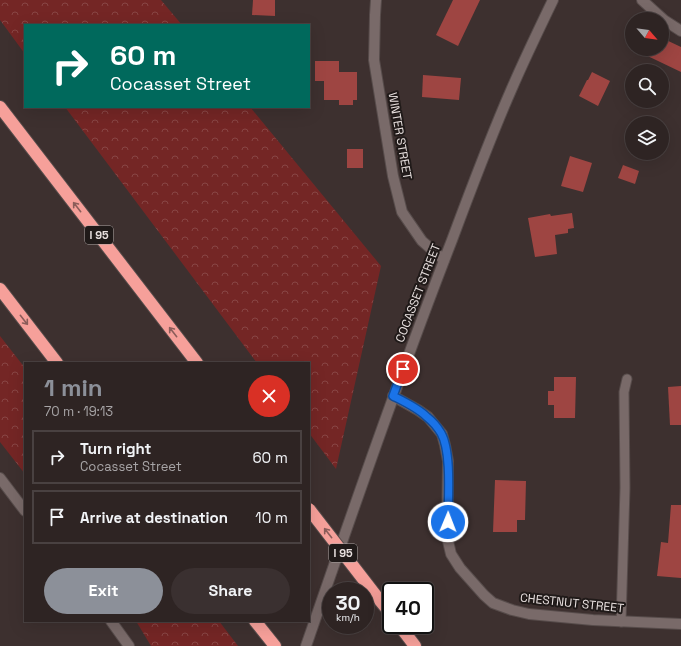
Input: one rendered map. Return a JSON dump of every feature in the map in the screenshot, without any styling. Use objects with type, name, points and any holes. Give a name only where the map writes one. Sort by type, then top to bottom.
[{"type":"highway","name":"I 95","points":[[0,107],[196,362]]},
{"type":"highway","points":[[0,289],[56,362]]},
{"type":"highway","name":"I 95","points":[[310,510],[382,603]]},
{"type":"highway","points":[[257,622],[275,646]]},
{"type":"highway","points":[[406,634],[415,646]]},
{"type":"street","name":"WINTER STREET","points":[[376,0],[374,60],[392,176],[402,212],[422,241],[444,260]]},
{"type":"street","name":"COCASSET STREET","points":[[306,646],[393,396],[444,260],[506,102],[554,0]]},
{"type":"street","points":[[642,0],[664,20],[681,31]]},
{"type":"street","name":"CHESTNUT STREET","points":[[393,396],[423,413],[442,434],[448,461],[447,538],[452,554],[460,568],[484,595],[493,602],[512,610],[529,614],[621,622],[681,624]]},
{"type":"street","points":[[0,478],[24,510]]},
{"type":"street","points":[[112,622],[129,646]]},
{"type":"lane","points":[[621,622],[625,488],[624,392],[627,379]]},
{"type":"green space","points":[[0,0],[161,0],[181,24],[24,24],[24,53],[0,20]]},
{"type":"green space","points":[[66,108],[251,108],[381,266],[336,469],[310,434],[310,362],[256,362]]},
{"type":"green space","points":[[0,336],[24,367],[24,473],[0,442]]},
{"type":"green space","points":[[137,622],[220,622],[238,646],[151,646]]},
{"type":"building","points":[[253,0],[275,0],[275,16],[252,15]]},
{"type":"building","points":[[453,0],[480,0],[458,46],[436,35]]},
{"type":"building","points":[[669,41],[681,47],[681,72],[669,66],[669,64],[664,64],[648,56],[669,56]]},
{"type":"building","points":[[315,61],[339,61],[339,72],[357,72],[357,100],[353,100],[353,105],[339,105],[339,100],[324,100],[324,81],[315,81]]},
{"type":"building","points":[[592,72],[610,81],[598,106],[579,96]]},
{"type":"building","points":[[423,75],[461,78],[459,100],[422,97]]},
{"type":"building","points":[[347,149],[363,149],[363,168],[347,168]]},
{"type":"building","points":[[570,156],[592,163],[583,192],[561,186]]},
{"type":"building","points":[[623,165],[639,171],[635,184],[618,178]]},
{"type":"building","points":[[572,213],[574,228],[568,229],[568,233],[555,235],[557,254],[535,257],[528,218],[550,214],[551,216]]},
{"type":"building","points":[[554,377],[576,377],[575,418],[554,418],[554,405],[548,405],[548,391],[554,391]]},
{"type":"building","points":[[681,386],[681,425],[670,425],[668,387]]},
{"type":"building","points":[[495,480],[526,481],[525,520],[517,520],[517,532],[493,532]]},
{"type":"building","points":[[671,505],[681,505],[681,578],[657,576],[661,542],[668,543]]},
{"type":"route","points":[[403,369],[393,396],[428,417],[442,434],[448,461],[448,522]]}]
